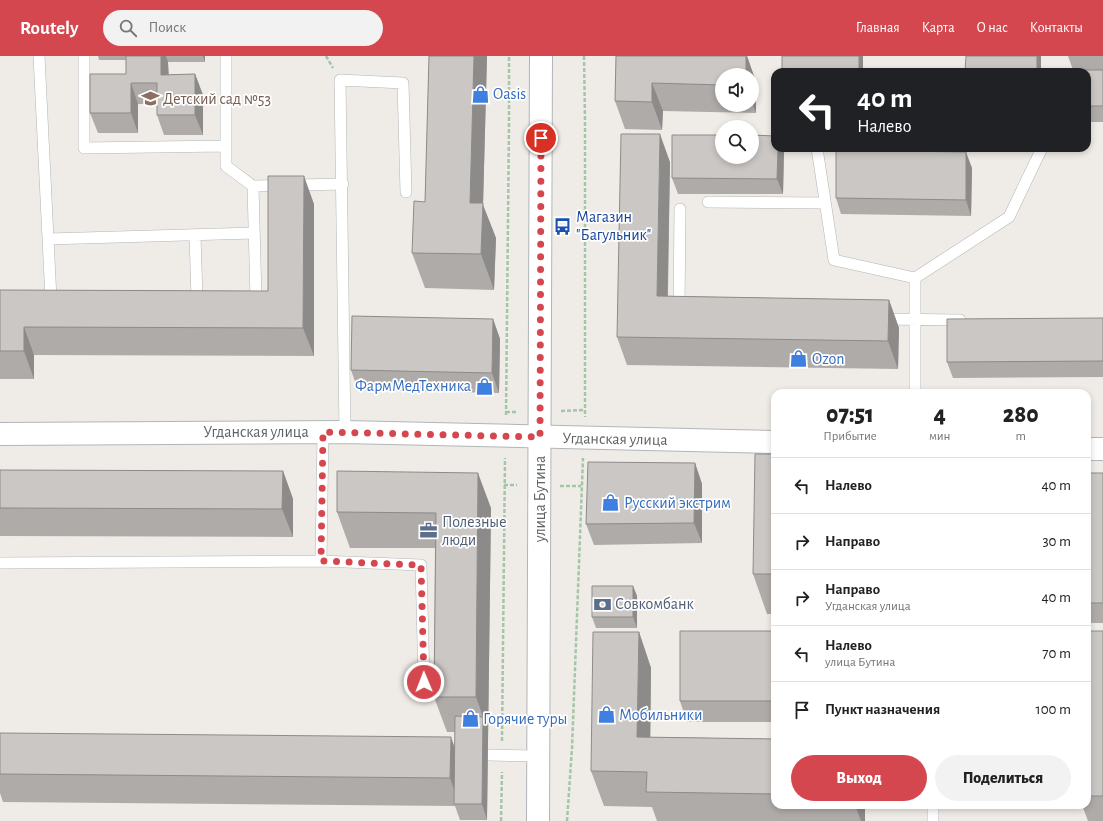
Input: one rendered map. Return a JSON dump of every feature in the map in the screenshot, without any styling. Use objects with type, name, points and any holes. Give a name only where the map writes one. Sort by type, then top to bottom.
[{"type":"street","name":"улица Бутина","points":[[538,821],[541,56]]},
{"type":"street","name":"Угданская улица","points":[[0,434],[345,432],[771,442]]},
{"type":"street","points":[[1091,449],[1103,449]]},
{"type":"lane","points":[[37,300],[55,299],[48,239],[39,56]]},
{"type":"lane","points":[[84,56],[84,148],[226,146]]},
{"type":"lane","points":[[226,56],[226,166],[253,186],[343,184]]},
{"type":"lane","points":[[345,432],[348,324],[340,80],[403,83],[406,192]]},
{"type":"lane","points":[[818,152],[834,260],[915,278],[1008,217],[1040,152]]},
{"type":"lane","points":[[241,299],[256,298],[253,186]]},
{"type":"lane","points":[[708,202],[825,203]]},
{"type":"lane","points":[[680,209],[679,317],[687,317]]},
{"type":"lane","points":[[48,239],[254,233]]},
{"type":"lane","points":[[195,235],[197,299]]},
{"type":"lane","points":[[915,278],[915,389]]},
{"type":"lane","points":[[868,319],[970,320]]},
{"type":"lane","points":[[321,561],[323,432]]},
{"type":"lane","points":[[0,563],[321,561],[421,565],[424,682]]},
{"type":"lane","points":[[488,755],[538,756]]},
{"type":"lane","points":[[933,809],[933,821]]},
{"type":"building","points":[[126,56],[161,56],[161,75],[195,74],[195,115],[157,115],[157,83],[131,83],[131,113],[90,113],[90,74],[126,74]]},
{"type":"building","points":[[429,56],[474,56],[470,203],[483,203],[481,254],[412,253],[414,201],[425,202]]},
{"type":"building","points":[[616,56],[746,56],[746,68],[715,68],[715,85],[652,83],[652,102],[615,101]]},
{"type":"building","points":[[782,56],[859,56],[859,68],[782,68]]},
{"type":"building","points":[[966,56],[1037,56],[1037,68],[965,68]]},
{"type":"building","points":[[1091,70],[1103,70],[1103,106],[1091,106]]},
{"type":"building","points":[[621,134],[660,134],[657,296],[889,300],[888,341],[617,337]]},
{"type":"building","points":[[672,135],[715,135],[715,164],[759,164],[759,135],[771,136],[771,152],[778,152],[777,179],[672,178]]},
{"type":"building","points":[[836,152],[966,152],[966,200],[836,198]]},
{"type":"building","points":[[268,176],[304,176],[303,328],[24,327],[24,351],[0,351],[0,290],[268,291]]},
{"type":"building","points":[[352,316],[493,319],[492,373],[351,370]]},
{"type":"building","points":[[1103,318],[1103,361],[947,362],[947,319]]},
{"type":"building","points":[[755,454],[771,454],[771,574],[753,574]]},
{"type":"building","points":[[588,462],[695,463],[694,523],[586,524]]},
{"type":"building","points":[[0,470],[283,471],[282,509],[0,508]]},
{"type":"building","points":[[337,471],[478,473],[476,697],[434,697],[436,513],[337,512]]},
{"type":"building","points":[[1091,473],[1103,473],[1103,603],[1091,603]]},
{"type":"building","points":[[592,586],[633,586],[633,617],[592,617]]},
{"type":"building","points":[[680,631],[771,631],[771,701],[680,701]]},
{"type":"building","points":[[1091,631],[1103,631],[1103,796],[1091,796]]},
{"type":"building","points":[[593,632],[639,632],[637,737],[771,739],[771,794],[646,792],[647,772],[591,771]]},
{"type":"building","points":[[455,716],[483,717],[482,804],[454,804]]},
{"type":"building","points":[[0,733],[451,737],[450,778],[0,774]]},
{"type":"place","name":"Oasis","points":[[480,94]]},
{"type":"place","name":"Детский сад №53","points":[[150,99]]},
{"type":"place","name":"Магазин \"Багульник\"","points":[[563,226]]},
{"type":"place","name":"Ozon","points":[[799,359]]},
{"type":"place","name":"ФармМедТехника","points":[[484,386]]},
{"type":"place","name":"Русский экстрим","points":[[611,503]]},
{"type":"place","name":"Полезные люди","points":[[429,531]]},
{"type":"place","name":"Совкомбанк","points":[[602,604]]},
{"type":"place","name":"Мобильники","points":[[606,715]]},
{"type":"place","name":"Горячие туры","points":[[470,719]]},
{"type":"route","points":[[424,682],[421,565],[321,561],[323,432],[540,437],[541,138]]}]
